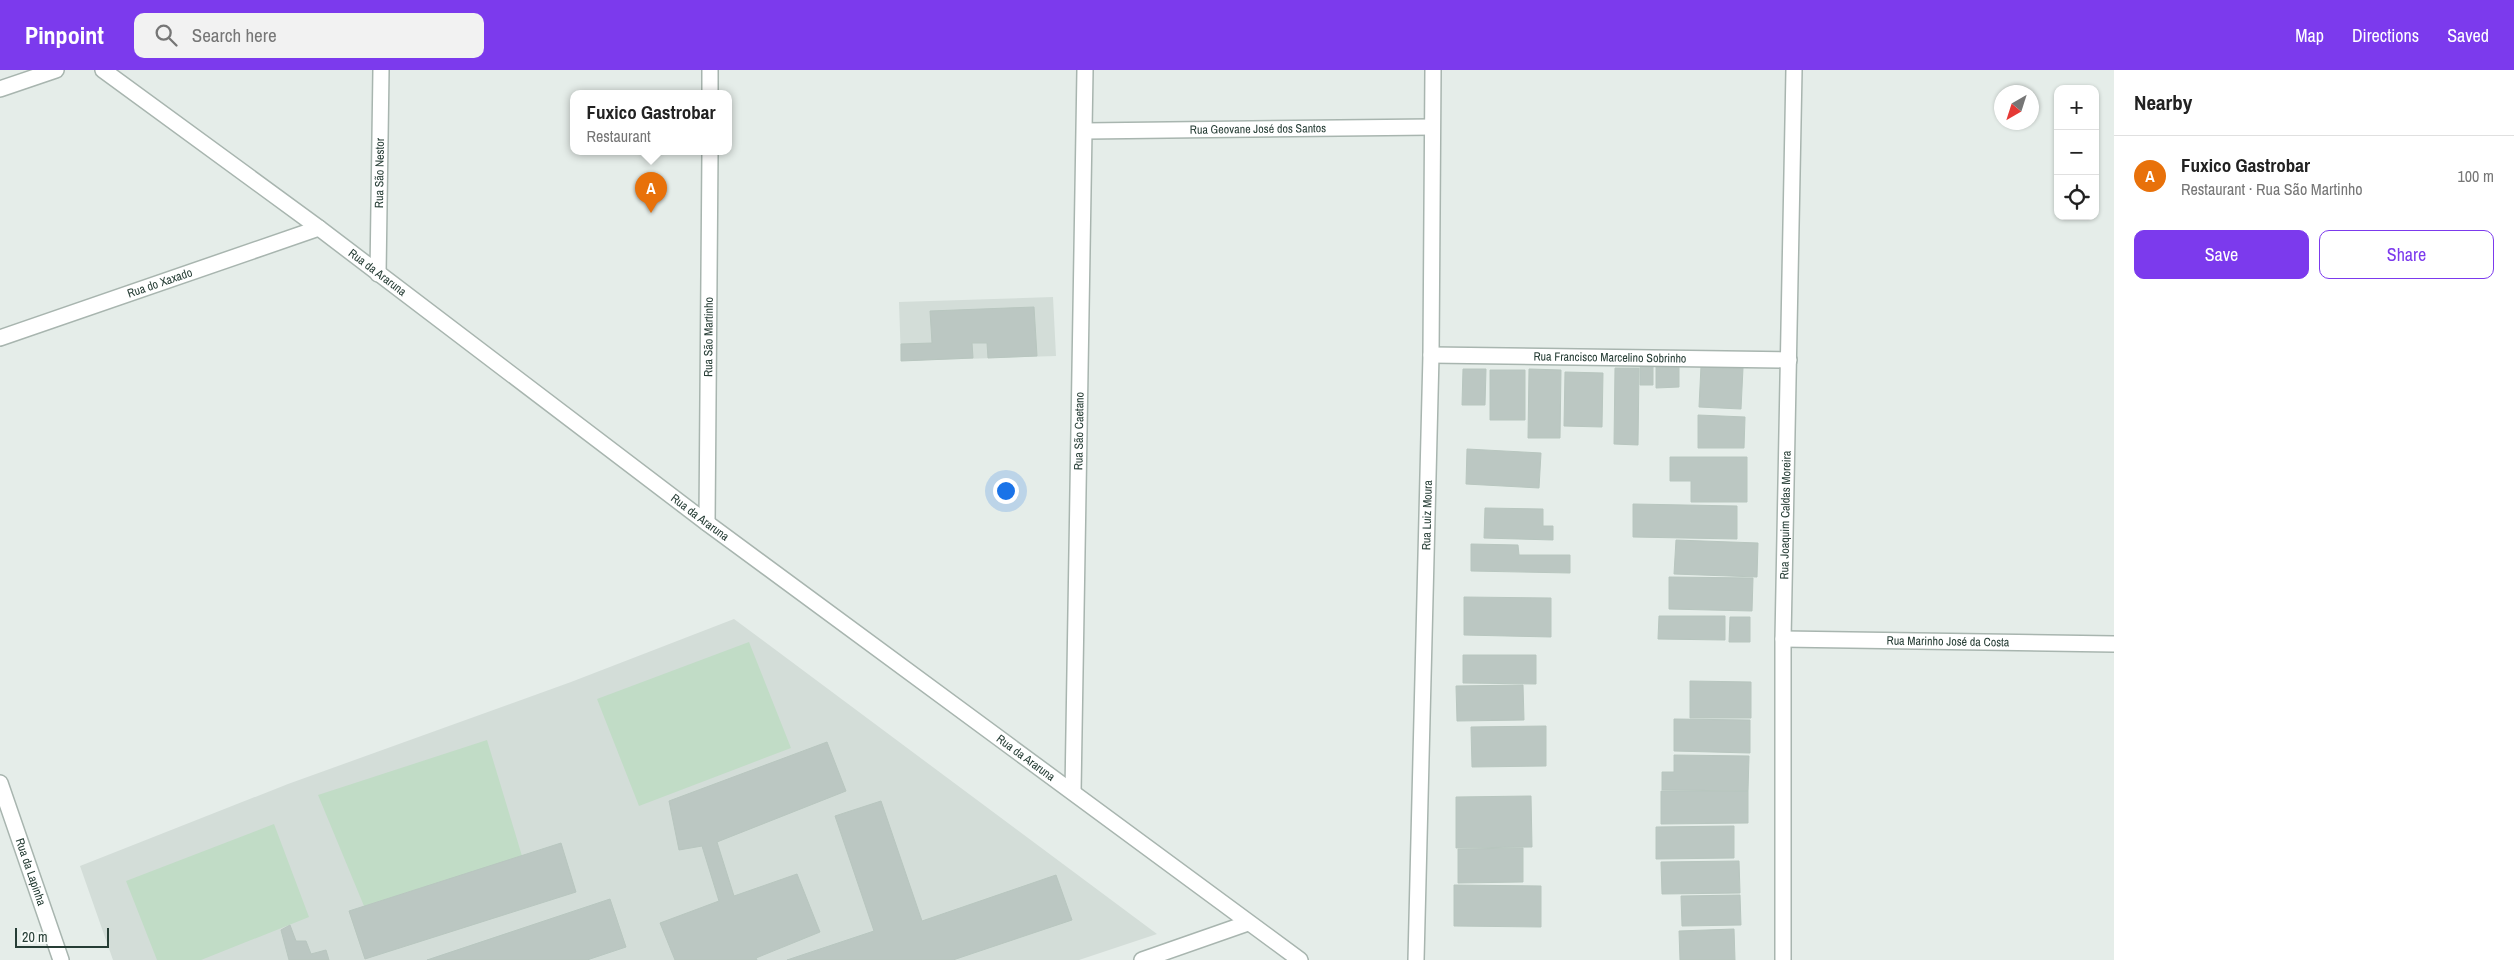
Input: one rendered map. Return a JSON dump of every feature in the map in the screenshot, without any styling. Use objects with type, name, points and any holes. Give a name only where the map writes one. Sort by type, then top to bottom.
[{"type":"street","points":[[0,89],[56,70]]},
{"type":"street","name":"Rua da Araruna","points":[[103,70],[319,228],[707,523],[1300,960]]},
{"type":"street","name":"Rua São Nestor","points":[[378,274],[381,70]]},
{"type":"street","points":[[710,70],[710,90]]},
{"type":"street","name":"Rua São Caetano","points":[[1074,792],[1086,70]]},
{"type":"street","name":"Rua Luiz Moura","points":[[1416,960],[1430,355],[1433,70]]},
{"type":"street","name":"Rua Joaquim Caldas Moreira","points":[[1783,960],[1783,639],[1794,70]]},
{"type":"street","name":"Rua Geovane José dos Santos","points":[[1086,131],[1432,127]]},
{"type":"street","name":"Rua São Martinho","points":[[707,523],[710,155]]},
{"type":"street","name":"Rua do Xaxado","points":[[0,338],[319,228]]},
{"type":"street","name":"Rua Francisco Marcelino Sobrinho","points":[[1430,355],[1789,360]]},
{"type":"street","name":"Rua Marinho José da Costa","points":[[1783,639],[2114,644]]},
{"type":"street","name":"Rua da Lapinha","points":[[0,783],[61,960]]},
{"type":"street","points":[[1142,960],[1248,923]]},
{"type":"shaded area","points":[[1053,297],[1056,356],[901,361],[899,302]]},
{"type":"shaded area","points":[[734,619],[1157,934],[1079,960],[113,960],[80,866],[288,784],[571,682]]},
{"type":"green space","points":[[749,642],[791,748],[639,806],[597,699]]},
{"type":"green space","points":[[487,740],[522,856],[364,906],[318,795]]},
{"type":"green space","points":[[274,824],[309,917],[201,960],[157,960],[126,881]]},
{"type":"building","points":[[1034,307],[1037,356],[988,358],[987,343],[972,343],[973,358],[901,361],[901,344],[932,343],[930,311]]},
{"type":"building","points":[[1640,364],[1653,364],[1653,385],[1640,385]]},
{"type":"building","points":[[1656,366],[1679,366],[1679,387],[1656,388]]},
{"type":"building","points":[[1701,366],[1743,368],[1741,409],[1699,407]]},
{"type":"building","points":[[1615,368],[1639,368],[1638,445],[1614,444]]},
{"type":"building","points":[[1463,369],[1486,369],[1485,405],[1462,405]]},
{"type":"building","points":[[1529,369],[1561,370],[1560,438],[1528,438]]},
{"type":"building","points":[[1490,370],[1525,370],[1525,420],[1490,420]]},
{"type":"building","points":[[1565,372],[1603,373],[1602,427],[1564,426]]},
{"type":"building","points":[[1698,415],[1745,417],[1744,448],[1698,448]]},
{"type":"building","points":[[1467,449],[1541,453],[1539,488],[1466,484]]},
{"type":"building","points":[[1670,457],[1747,457],[1747,502],[1691,502],[1691,481],[1670,481]]},
{"type":"building","points":[[1633,504],[1737,506],[1737,539],[1633,537]]},
{"type":"building","points":[[1485,508],[1543,509],[1543,526],[1553,526],[1553,540],[1484,538]]},
{"type":"building","points":[[1676,540],[1758,543],[1757,577],[1674,574]]},
{"type":"building","points":[[1471,544],[1518,545],[1519,555],[1570,555],[1570,573],[1471,571]]},
{"type":"building","points":[[1669,577],[1753,578],[1752,611],[1669,609]]},
{"type":"building","points":[[1464,597],[1551,598],[1551,637],[1464,635]]},
{"type":"building","points":[[1659,616],[1725,616],[1725,640],[1658,639]]},
{"type":"building","points":[[1730,617],[1750,617],[1750,642],[1729,642]]},
{"type":"building","points":[[1463,655],[1536,655],[1536,684],[1463,683]]},
{"type":"building","points":[[1690,681],[1751,682],[1751,718],[1690,718]]},
{"type":"building","points":[[1523,685],[1524,720],[1457,721],[1456,686]]},
{"type":"building","points":[[1674,719],[1750,720],[1750,753],[1674,751]]},
{"type":"building","points":[[1546,726],[1546,766],[1472,767],[1471,727]]},
{"type":"building","points":[[827,742],[846,791],[717,842],[734,896],[797,874],[820,932],[756,958],[757,960],[675,960],[660,923],[719,901],[702,846],[679,850],[669,801]]},
{"type":"building","points":[[1674,755],[1749,756],[1748,791],[1662,790],[1662,772],[1674,772]]},
{"type":"building","points":[[1661,791],[1748,791],[1748,823],[1661,824]]},
{"type":"building","points":[[1531,796],[1532,847],[1456,848],[1456,797]]},
{"type":"building","points":[[881,801],[922,921],[1056,875],[1072,920],[953,960],[787,960],[874,931],[835,816]]},
{"type":"building","points":[[1734,826],[1734,858],[1656,859],[1656,827]]},
{"type":"building","points":[[561,843],[576,892],[365,959],[349,911]]},
{"type":"building","points":[[1523,848],[1523,882],[1458,883],[1458,849]]},
{"type":"building","points":[[1739,861],[1740,893],[1662,894],[1661,862]]},
{"type":"building","points":[[1454,885],[1541,886],[1541,927],[1454,926]]},
{"type":"building","points":[[1740,895],[1741,925],[1682,926],[1681,896]]},
{"type":"building","points":[[610,899],[626,947],[587,960],[427,960]]},
{"type":"building","points":[[290,925],[296,941],[306,941],[311,954],[326,950],[329,960],[289,960],[281,930]]},
{"type":"building","points":[[1734,929],[1735,960],[1680,960],[1679,931]]},
{"type":"place","name":"Fuxico Gastrobar","points":[[651,213]]}]
